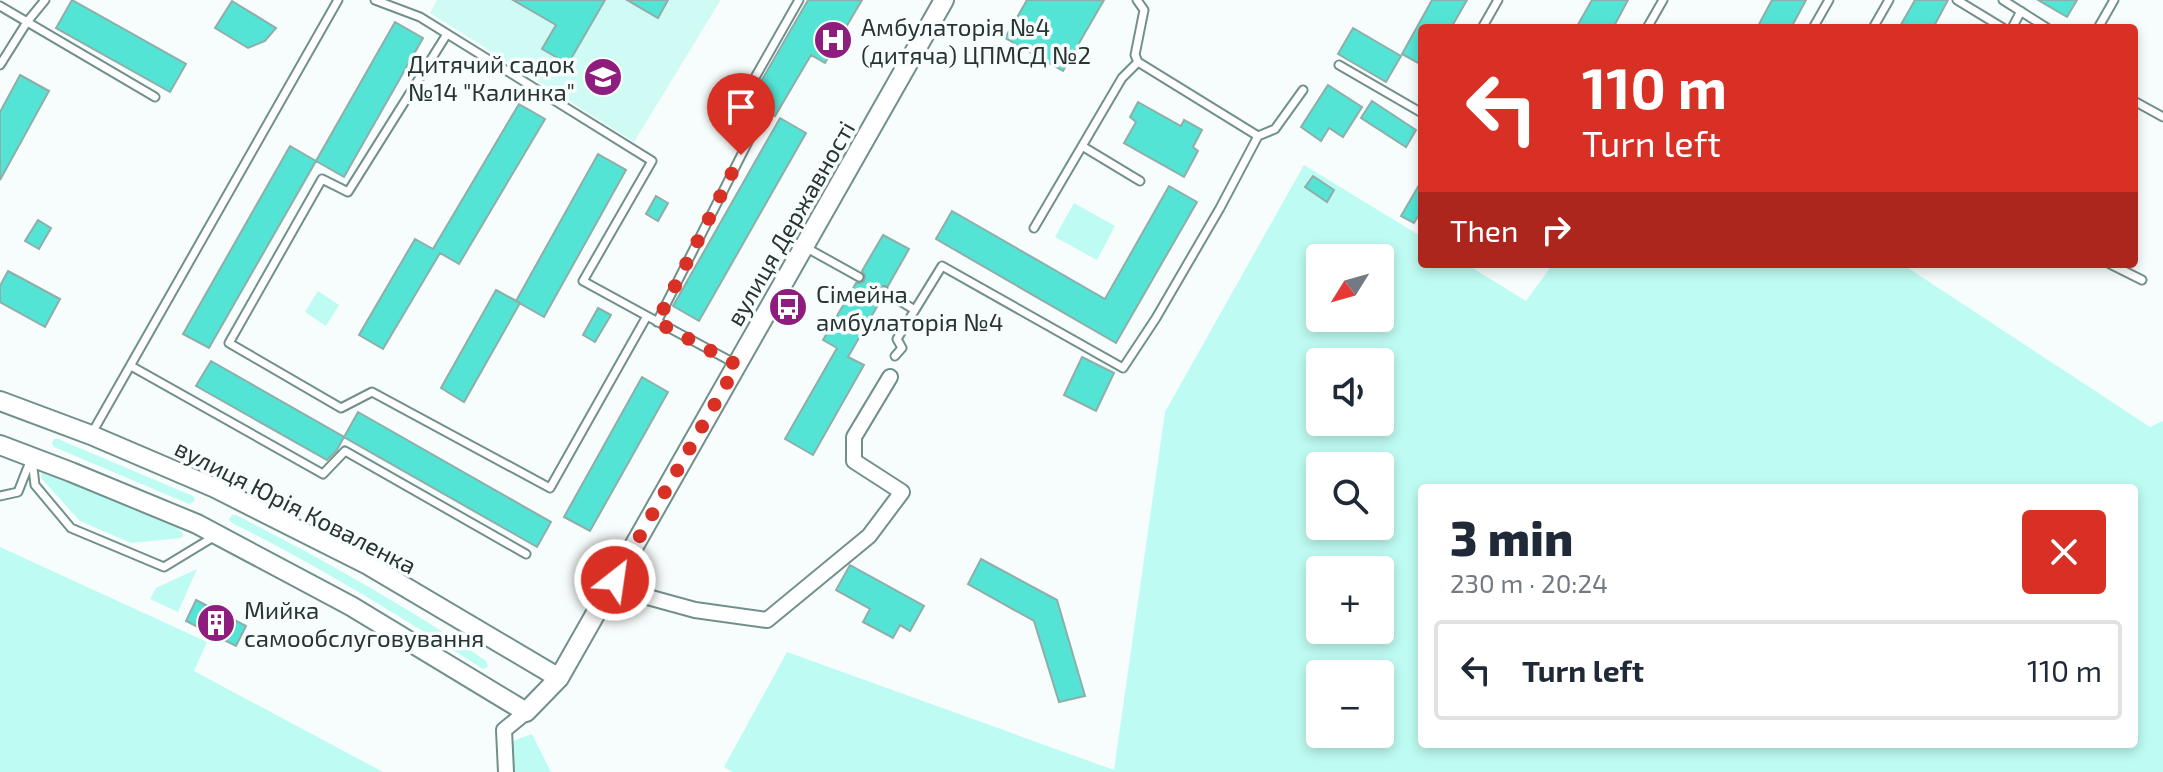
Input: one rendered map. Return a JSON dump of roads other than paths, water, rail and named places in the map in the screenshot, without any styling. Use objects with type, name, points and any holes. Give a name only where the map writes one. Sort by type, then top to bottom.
[{"type":"street","name":"вулиця Державності","points":[[526,712],[559,678],[944,0]]},
{"type":"street","points":[[644,596],[695,610],[767,620],[869,536],[902,492],[854,461],[854,437],[890,377]]},
{"type":"street","name":"вулиця Юрія Коваленка","points":[[0,401],[91,435],[215,488],[368,565],[559,678]]},
{"type":"street","points":[[0,445],[197,524],[351,606],[526,712],[504,730],[506,772]]},
{"type":"lane","points":[[0,65],[45,0]]},
{"type":"lane","points":[[91,435],[338,0]]},
{"type":"lane","points":[[375,0],[420,17],[652,161],[583,281],[737,365]]},
{"type":"lane","points":[[657,322],[755,128],[745,95],[799,0]]},
{"type":"lane","points":[[1137,0],[1144,10],[1135,55],[1138,62],[1258,136]]},
{"type":"lane","points":[[1484,24],[1498,0]]},
{"type":"lane","points":[[1649,24],[1663,0]]},
{"type":"lane","points":[[1815,24],[1829,0]]},
{"type":"lane","points":[[1875,24],[1889,0]]},
{"type":"lane","points":[[1957,0],[1996,24]]},
{"type":"lane","points":[[2003,0],[2041,24]]},
{"type":"lane","points":[[2100,24],[2114,0]]},
{"type":"lane","points":[[0,6],[155,97]]},
{"type":"lane","points":[[2014,24],[2021,11]]},
{"type":"lane","points":[[447,34],[348,192],[322,179],[229,343],[341,408],[372,392],[550,488],[647,316]]},
{"type":"lane","points":[[1034,228],[1122,78],[1138,62]]},
{"type":"lane","points":[[1339,65],[1418,111]]},
{"type":"lane","points":[[895,356],[902,348],[897,339],[942,266],[1123,368],[1156,318],[1258,136],[1275,129],[1303,90]]},
{"type":"lane","points":[[2138,103],[2163,117]]},
{"type":"lane","points":[[1082,146],[1140,181]]},
{"type":"lane","points":[[804,246],[859,277]]},
{"type":"lane","points":[[2118,268],[2142,280]]},
{"type":"lane","points":[[885,292],[915,310]]},
{"type":"lane","points":[[131,366],[323,474],[345,451],[526,554]]},
{"type":"lane","points":[[0,496],[18,492],[32,457]]},
{"type":"lane","points":[[32,457],[35,485],[71,528],[164,567],[217,535]]},
{"type":"place","name":"Амбулаторія №4 (дитяча) ЦПМСД №2","points":[[833,40]]},
{"type":"place","name":"Дитячий садок №14 \"Калинка\"","points":[[603,77]]},
{"type":"place","name":"Сімейна амбулаторія №4","points":[[788,307]]},
{"type":"place","name":"Мийка самообслуговування","points":[[216,623]]}]
